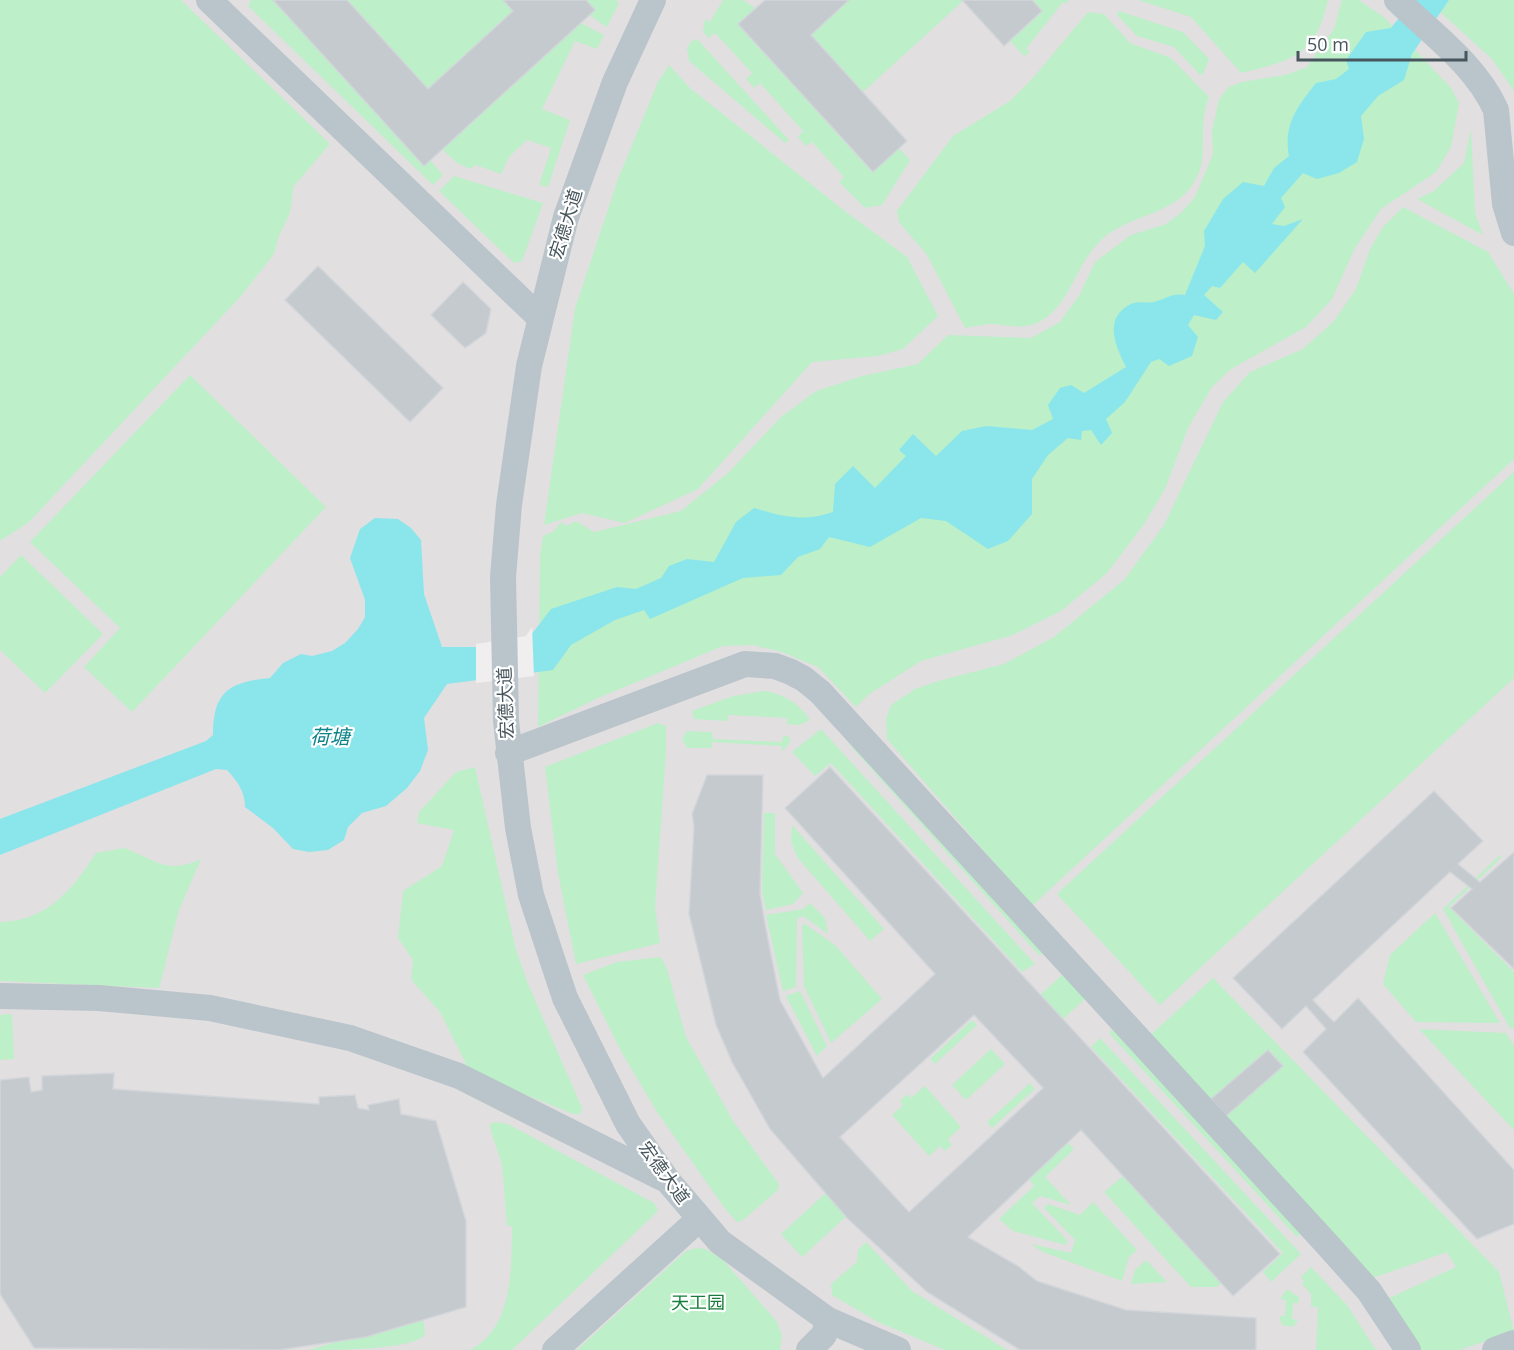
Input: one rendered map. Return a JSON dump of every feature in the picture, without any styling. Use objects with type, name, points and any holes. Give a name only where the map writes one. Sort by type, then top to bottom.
[{"type":"street","points":[[209,0],[540,318]]},
{"type":"street","name":"宏德大道","points":[[653,0],[615,82],[570,206],[529,366],[514,467],[503,577],[506,721],[508,753],[531,895],[565,998],[628,1124],[698,1220],[823,1339],[898,1350]]},
{"type":"street","points":[[1397,0],[1480,80],[1496,110],[1505,204],[1514,233]]},
{"type":"street","points":[[508,753],[745,664],[775,666],[804,679],[946,829],[1325,1242],[1369,1291],[1408,1350]]},
{"type":"street","points":[[0,996],[99,998],[210,1008],[350,1038],[459,1076],[668,1181]]},
{"type":"street","points":[[555,1350],[698,1220]]},
{"type":"street","points":[[1496,1350],[1514,1343]]},
{"type":"shaded area","points":[[0,0],[1514,0],[1514,1350],[0,1350]]},
{"type":"green space","points":[[0,0],[181,0],[330,144],[294,186],[294,181],[290,213],[279,236],[274,254],[241,296],[29,522],[0,541]]},
{"type":"green space","points":[[251,0],[273,0],[424,166],[430,160],[443,175],[433,185],[248,6]]},
{"type":"green space","points":[[347,0],[503,0],[513,11],[428,89]]},
{"type":"green space","points":[[586,0],[616,0],[619,3],[607,27],[589,15],[595,10]]},
{"type":"green space","points":[[723,0],[743,0],[755,8],[738,25],[872,172],[899,148],[910,160],[882,205],[865,208],[839,182],[844,177],[812,142],[806,146],[798,137],[803,131],[760,83],[754,88],[746,79],[752,73],[715,33],[708,38],[703,31],[705,19],[710,22]]},
{"type":"green space","points":[[849,0],[963,1],[863,92],[811,35]]},
{"type":"green space","points":[[1032,0],[1068,0],[1067,4],[1063,2],[1026,49],[1030,52],[1024,56],[1010,41],[1042,12]]},
{"type":"green space","points":[[1138,0],[1328,0],[1316,33],[1299,53],[1274,64],[1241,73],[1191,17]]},
{"type":"green space","points":[[1342,0],[1359,0],[1385,18],[1451,88],[1459,103],[1451,147],[1436,172],[1381,209],[1355,248],[1332,299],[1306,327],[1231,369],[1212,387],[1188,428],[1165,489],[1144,524],[1107,573],[1061,611],[1013,635],[921,661],[868,695],[856,707],[818,667],[782,652],[753,645],[723,646],[598,698],[538,727],[540,555],[543,536],[554,531],[561,522],[566,526],[576,521],[594,532],[681,511],[728,473],[782,416],[816,391],[862,376],[918,364],[948,335],[1031,338],[1060,322],[1080,294],[1095,262],[1131,235],[1166,224],[1182,212],[1195,197],[1213,154],[1212,131],[1219,99],[1229,87],[1242,82],[1285,75],[1307,67],[1334,29]]},
{"type":"green space","points":[[1427,0],[1514,0],[1514,91],[1492,59]]},
{"type":"green space","points":[[1119,11],[1183,32],[1209,59],[1203,74],[1200,75],[1174,47],[1137,36],[1117,15]]},
{"type":"green space","points":[[1088,12],[1104,14],[1130,43],[1171,58],[1209,97],[1204,117],[1202,158],[1197,177],[1179,199],[1156,212],[1118,228],[1096,245],[1066,294],[1049,316],[1037,323],[1025,326],[988,324],[965,328],[927,255],[899,222],[897,211],[953,136],[1010,101],[1032,79]]},
{"type":"green space","points":[[581,23],[604,35],[597,49],[575,41],[542,109],[570,120],[548,187],[539,185],[551,148],[527,140],[509,157],[501,174],[476,165],[470,169],[457,163],[442,149]]},
{"type":"green space","points":[[693,39],[699,41],[789,140],[785,143],[689,61],[687,48]]},
{"type":"green space","points":[[669,65],[690,88],[846,212],[907,257],[938,316],[903,349],[878,356],[812,362],[698,489],[625,523],[582,513],[544,525],[575,309],[618,179],[658,82]]},
{"type":"green space","points":[[1471,129],[1475,213],[1483,235],[1417,199],[1434,191],[1464,163]]},
{"type":"green space","points":[[454,176],[543,203],[522,261],[514,263],[439,191]]},
{"type":"green space","points":[[1403,207],[1488,252],[1514,294],[1514,459],[1032,906],[887,739],[886,719],[891,705],[915,689],[1004,664],[1054,637],[1124,580],[1164,525],[1223,402],[1250,372],[1303,349],[1334,321],[1356,289],[1370,249],[1383,227]]},
{"type":"green space","points":[[190,375],[326,507],[132,712],[84,667],[120,628],[30,542]]},
{"type":"green space","points":[[1514,472],[1514,678],[1160,1005],[1057,894]]},
{"type":"green space","points":[[21,555],[103,634],[45,693],[0,650],[0,577]]},
{"type":"green space","points":[[764,691],[790,700],[810,720],[799,725],[787,724],[787,718],[728,715],[728,721],[694,719],[692,711],[733,696]]},
{"type":"green space","points":[[658,723],[666,726],[655,907],[660,943],[576,964],[558,873],[545,767]]},
{"type":"green space","points":[[821,729],[1035,964],[1022,972],[831,763],[815,776],[792,752]]},
{"type":"green space","points":[[687,731],[712,732],[713,739],[782,742],[783,736],[788,736],[791,741],[782,752],[782,746],[712,742],[712,748],[687,748],[682,739]]},
{"type":"green space","points":[[853,739],[1044,951],[1040,956],[848,743]]},
{"type":"green space","points":[[475,767],[516,950],[528,984],[582,1108],[580,1114],[573,1114],[470,1072],[440,1012],[411,978],[413,960],[398,938],[403,891],[442,866],[454,830],[417,823],[419,812],[456,772]]},
{"type":"green space","points":[[764,813],[775,813],[775,854],[803,893],[793,904],[766,910],[762,891]]},
{"type":"green space","points":[[792,825],[884,929],[870,941],[797,857],[791,841]]},
{"type":"green space","points":[[124,848],[170,866],[189,864],[201,859],[179,910],[159,988],[0,981],[0,922],[31,916],[45,909],[67,891],[96,853]]},
{"type":"green space","points":[[1503,856],[1449,907],[1514,972],[1514,1028],[1510,1028],[1443,909],[1498,857]]},
{"type":"green space","points":[[810,903],[825,918],[828,934],[803,916],[797,919],[796,987],[783,991],[766,915],[803,909]]},
{"type":"green space","points":[[1435,913],[1500,1023],[1416,1022],[1383,984],[1390,955]]},
{"type":"green space","points":[[805,924],[835,945],[882,999],[831,1043],[804,986],[802,925]]},
{"type":"green space","points":[[661,957],[667,969],[686,1037],[733,1121],[779,1184],[778,1190],[742,1221],[737,1222],[726,1210],[657,1112],[621,1051],[583,975],[617,962]]},
{"type":"green space","points":[[1063,974],[1085,999],[1027,1052],[1004,1028]]},
{"type":"green space","points":[[1213,978],[1499,1272],[1514,1332],[1459,1350],[1419,1350],[1383,1301],[1456,1267],[1447,1252],[1370,1279],[1146,1039]]},
{"type":"green space","points":[[800,991],[827,1046],[817,1056],[786,996]]},
{"type":"green space","points":[[12,1014],[14,1059],[0,1060],[0,1015]]},
{"type":"green space","points":[[972,1020],[977,1025],[935,1064],[930,1059]]},
{"type":"green space","points":[[1114,1028],[1301,1233],[1297,1237],[1109,1033]]},
{"type":"green space","points":[[1419,1029],[1506,1033],[1514,1046],[1514,1130]]},
{"type":"green space","points":[[1100,1038],[1301,1254],[1271,1282],[1263,1272],[1283,1253],[1091,1047]]},
{"type":"green space","points":[[991,1049],[1005,1064],[966,1100],[952,1085]]},
{"type":"green space","points":[[1030,1083],[1035,1089],[992,1128],[987,1122]]},
{"type":"green space","points":[[925,1086],[961,1127],[948,1139],[952,1145],[945,1151],[940,1146],[929,1156],[892,1115],[903,1105],[900,1101],[907,1094],[911,1098]]},
{"type":"green space","points":[[495,1122],[508,1124],[654,1203],[658,1211],[512,1350],[470,1350],[484,1340],[495,1327],[507,1296],[510,1278],[512,1226],[507,1226],[502,1165],[489,1125]]},
{"type":"green space","points":[[1068,1143],[1074,1149],[1045,1177],[1071,1205],[1040,1196],[1032,1203],[1067,1240],[1066,1245],[1013,1231],[999,1219],[1034,1186],[1029,1179]]},
{"type":"green space","points":[[1123,1176],[1221,1283],[1217,1287],[1191,1287],[1104,1192]]},
{"type":"green space","points":[[829,1190],[850,1213],[802,1257],[781,1234]]},
{"type":"green space","points":[[1093,1202],[1137,1250],[1129,1257],[1122,1281],[1043,1252],[1031,1244],[1071,1253],[1075,1240],[1044,1208],[1048,1204],[1080,1215]]},
{"type":"green space","points":[[866,1242],[912,1291],[1007,1350],[945,1350],[878,1322],[832,1295],[831,1284],[857,1262],[858,1250]]},
{"type":"green space","name":"天工园","points":[[696,1248],[705,1249],[722,1259],[777,1322],[782,1336],[780,1350],[577,1350],[686,1251]]},
{"type":"green space","points":[[1146,1260],[1167,1282],[1131,1284],[1135,1270]]},
{"type":"green space","points":[[1311,1267],[1347,1305],[1376,1350],[1316,1350],[1318,1307],[1311,1307],[1311,1294],[1302,1284],[1304,1281],[1301,1277]]},
{"type":"green space","points":[[1287,1289],[1299,1297],[1299,1303],[1293,1303],[1292,1319],[1298,1320],[1293,1327],[1282,1325],[1279,1316],[1285,1316],[1286,1300],[1280,1299]]},
{"type":"green space","points":[[423,1316],[425,1335],[405,1344],[372,1348],[309,1350]]},
{"type":"water","name":"荷塘","points":[[1413,0],[1449,0],[1412,54],[1404,80],[1378,96],[1361,116],[1364,139],[1357,162],[1339,173],[1317,179],[1303,173],[1281,198],[1285,207],[1272,224],[1284,226],[1303,219],[1255,273],[1243,262],[1220,288],[1212,286],[1204,295],[1223,312],[1216,320],[1194,315],[1188,325],[1198,337],[1192,356],[1169,366],[1159,359],[1151,362],[1125,402],[1106,419],[1112,433],[1101,445],[1091,430],[1082,431],[1081,440],[1068,438],[1048,455],[1032,479],[1032,514],[1008,541],[988,549],[946,521],[921,518],[870,547],[829,537],[820,549],[798,557],[781,575],[743,578],[650,619],[644,610],[615,620],[571,645],[553,670],[447,684],[424,718],[428,750],[420,771],[407,788],[386,806],[362,813],[348,827],[344,840],[328,850],[309,852],[293,849],[273,828],[245,807],[240,787],[227,770],[216,769],[0,855],[0,819],[206,741],[213,735],[216,708],[220,699],[234,686],[270,678],[283,663],[301,654],[312,656],[332,651],[345,643],[365,617],[365,600],[350,558],[360,529],[375,518],[398,519],[411,528],[421,540],[424,594],[442,647],[481,647],[528,639],[551,609],[617,587],[636,589],[661,578],[669,566],[687,559],[714,562],[736,522],[754,508],[803,518],[833,512],[835,484],[853,466],[875,488],[906,456],[899,450],[913,434],[936,456],[962,431],[986,426],[1032,430],[1053,419],[1048,405],[1060,388],[1071,385],[1084,393],[1126,367],[1118,350],[1114,332],[1114,324],[1122,310],[1134,303],[1185,295],[1205,246],[1204,231],[1223,199],[1243,182],[1264,186],[1274,168],[1289,156],[1290,125],[1298,108],[1316,83],[1336,79],[1349,69],[1346,60],[1366,32],[1391,28]]},
{"type":"pier","points":[[532,627],[534,676],[476,683],[476,644],[526,636]]},
{"type":"building","points":[[273,0],[347,0],[428,89],[513,11],[503,0],[586,0],[595,10],[424,166]]},
{"type":"building","points":[[765,0],[849,0],[811,35],[907,141],[873,172],[738,24]]},
{"type":"building","points":[[962,0],[1032,0],[1042,11],[1004,46]]},
{"type":"building","points":[[318,266],[443,388],[410,422],[285,300]]},
{"type":"building","points":[[463,282],[491,309],[486,333],[465,348],[431,315]]},
{"type":"building","points":[[830,767],[1280,1254],[1233,1296],[1081,1130],[968,1237],[1018,1266],[1037,1281],[1126,1310],[1256,1318],[1256,1350],[1020,1350],[927,1292],[848,1219],[770,1129],[732,1062],[716,1025],[689,914],[694,826],[692,814],[707,775],[763,775],[760,893],[780,1000],[823,1078],[935,974],[785,808]],"holes":[[[974,1015],[1043,1088],[909,1212],[840,1137]]]},
{"type":"building","points":[[1434,791],[1483,841],[1458,864],[1480,882],[1514,852],[1514,969],[1451,908],[1472,889],[1450,872],[1313,1000],[1334,1022],[1358,998],[1514,1170],[1514,1224],[1477,1239],[1303,1052],[1326,1029],[1306,1006],[1282,1029],[1233,978]]},
{"type":"building","points":[[1268,1050],[1283,1066],[1226,1116],[1211,1099]]},
{"type":"building","points":[[114,1073],[113,1089],[319,1104],[319,1097],[355,1095],[358,1108],[369,1110],[368,1105],[399,1099],[401,1114],[436,1121],[466,1221],[466,1307],[366,1337],[279,1350],[34,1348],[0,1294],[0,1080],[29,1077],[31,1092],[42,1090],[42,1076]]}]
